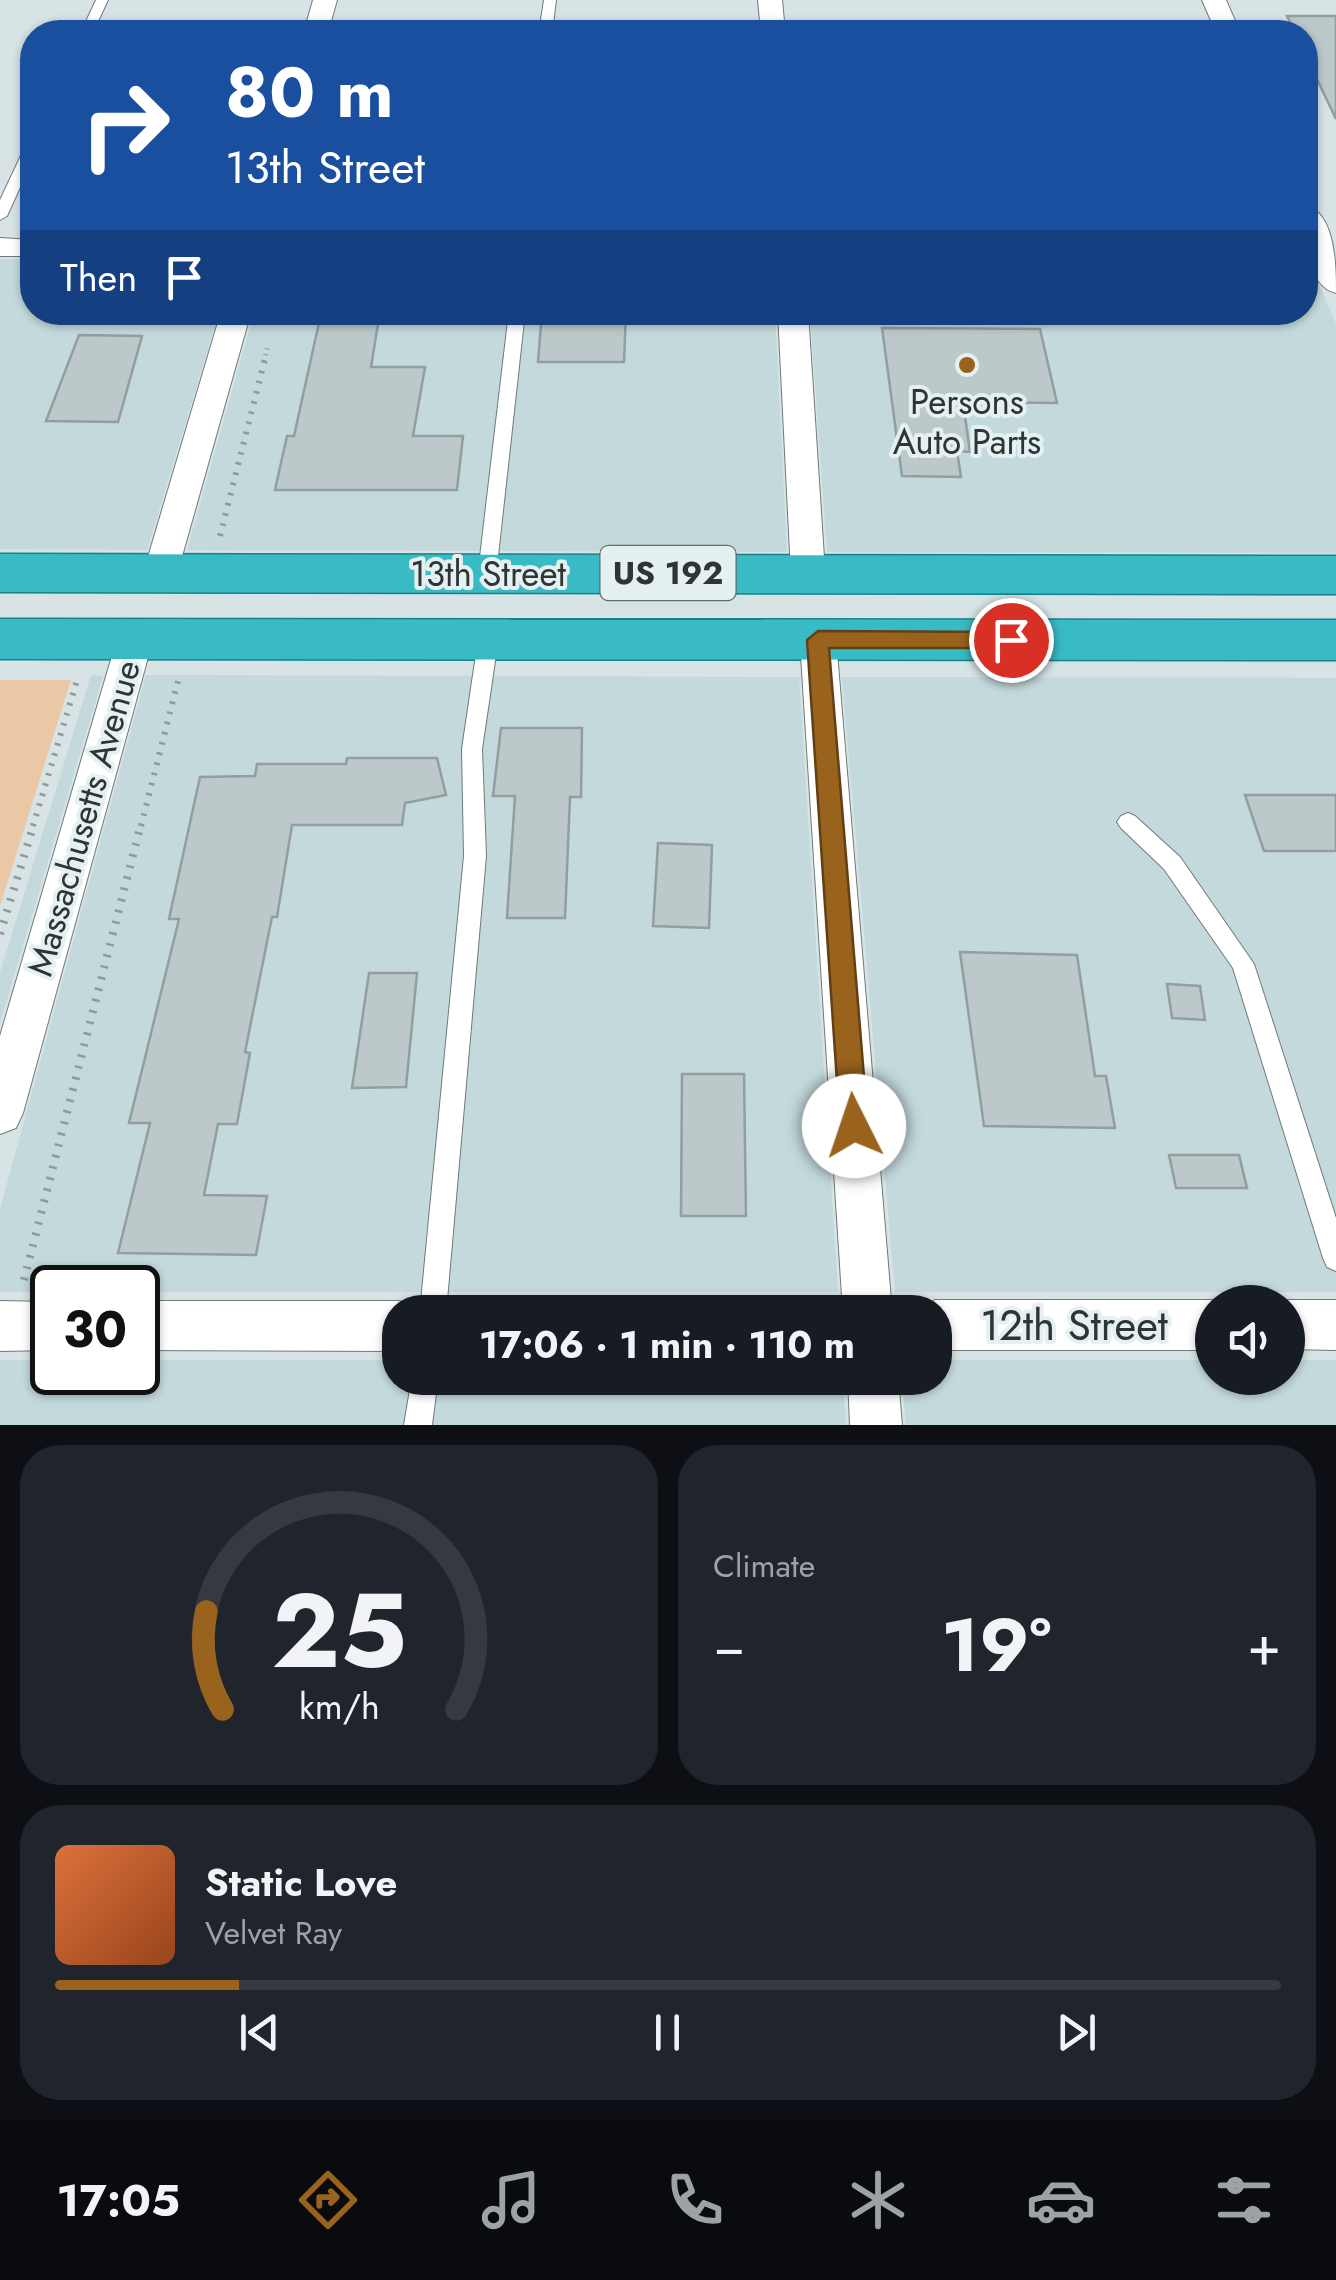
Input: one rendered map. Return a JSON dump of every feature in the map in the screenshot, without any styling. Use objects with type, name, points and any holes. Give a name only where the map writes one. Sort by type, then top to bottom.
[{"type":"highway","name":"13th Street","points":[[0,573],[1336,576]]},
{"type":"highway","points":[[488,641],[536,613],[728,616],[755,612],[782,599],[808,573]]},
{"type":"highway","points":[[0,614],[92,611],[123,599],[160,574]]},
{"type":"highway","points":[[135,639],[174,612],[217,604],[429,605],[487,574]]},
{"type":"highway","points":[[818,640],[842,615],[872,605],[1099,607],[1209,577]]},
{"type":"highway","points":[[1166,640],[1214,613],[1336,612]]},
{"type":"highway","name":"13th Street","points":[[0,639],[1336,640]]},
{"type":"street","points":[[1321,251],[1336,284]]},
{"type":"street","points":[[160,574],[232,325]]},
{"type":"street","points":[[794,325],[808,573]]},
{"type":"street","name":"Massachusetts Avenue","points":[[0,1113],[135,639]]},
{"type":"street","points":[[818,640],[867,1295]]},
{"type":"street","name":"12th Street","points":[[952,1325],[1195,1325]]},
{"type":"street","points":[[1305,1325],[1336,1325]]},
{"type":"street","points":[[160,1326],[382,1326]]},
{"type":"street","points":[[874,1395],[876,1425]]},
{"type":"lane","points":[[0,216],[20,174]]},
{"type":"lane","points":[[487,574],[515,325]]},
{"type":"lane","points":[[434,1295],[476,856],[472,748],[488,641]]},
{"type":"lane","points":[[1128,822],[1172,864],[1243,964],[1336,1258]]},
{"type":"lane","points":[[418,1425],[422,1395]]},
{"type":"path","points":[[217,547],[272,330]]},
{"type":"path","points":[[0,934],[78,676]]},
{"type":"path","points":[[22,1326],[180,676]]},
{"type":"shaded area","points":[[0,259],[20,259],[20,325],[215,325],[147,550],[0,549]]},
{"type":"shaded area","points":[[1318,282],[1336,324],[1336,553],[827,552],[811,325],[1318,325]]},
{"type":"shaded area","points":[[251,325],[776,325],[787,552],[187,550]]},
{"type":"shaded area","points":[[91,675],[103,676],[0,1023],[0,973]]},
{"type":"shaded area","points":[[146,675],[799,677],[838,1292],[160,1292],[160,1265],[30,1265],[30,1292],[0,1292],[0,1209]]},
{"type":"shaded area","points":[[842,677],[1336,678],[1336,1292],[1305,1292],[1305,1285],[1195,1285],[1195,1292],[895,1292]]},
{"type":"shaded area","points":[[0,680],[71,680],[0,906]]},
{"type":"shaded area","points":[[0,1360],[30,1360],[30,1395],[160,1395],[160,1360],[382,1360],[382,1395],[844,1395],[846,1425],[0,1425]]},
{"type":"shaded area","points":[[952,1360],[1195,1360],[1195,1395],[1305,1395],[1305,1360],[1336,1360],[1336,1425],[906,1425],[903,1395],[952,1395]]},
{"type":"building","points":[[1287,16],[1336,16],[1336,119],[1318,81],[1318,20],[1289,20]]},
{"type":"building","points":[[318,325],[378,325],[371,367],[425,367],[413,436],[463,436],[457,490],[275,490],[287,436],[294,436]]},
{"type":"building","points":[[541,325],[625,325],[624,362],[538,362]]},
{"type":"building","name":"Persons Auto Parts","points":[[882,328],[1040,329],[1057,403],[963,402],[970,452],[957,451],[961,477],[902,476]]},
{"type":"building","points":[[79,335],[142,336],[118,422],[46,421]]},
{"type":"building","points":[[501,728],[582,728],[581,797],[570,797],[565,918],[507,918],[515,796],[493,796]]},
{"type":"building","points":[[347,758],[437,758],[446,795],[405,803],[402,825],[292,825],[277,917],[272,917],[245,1052],[250,1053],[237,1124],[218,1124],[204,1195],[267,1196],[256,1255],[118,1253],[150,1123],[129,1123],[179,919],[169,919],[200,777],[255,776],[257,764],[346,764]]},
{"type":"building","points":[[1245,795],[1336,795],[1336,851],[1264,851]]},
{"type":"building","points":[[658,843],[712,845],[709,928],[653,926]]},
{"type":"building","points":[[960,952],[1077,955],[1095,1076],[1106,1076],[1115,1128],[984,1126]]},
{"type":"building","points":[[369,973],[417,973],[406,1087],[352,1088]]},
{"type":"building","points":[[1167,984],[1200,986],[1205,1020],[1172,1018]]},
{"type":"building","points":[[682,1074],[744,1074],[746,1216],[681,1216]]},
{"type":"building","points":[[1169,1155],[1239,1155],[1247,1188],[1176,1188]]},
{"type":"place","name":"Persons Auto Parts","points":[[967,365]]},
{"type":"route","points":[[854,1126],[818,640],[1011,640]]}]
